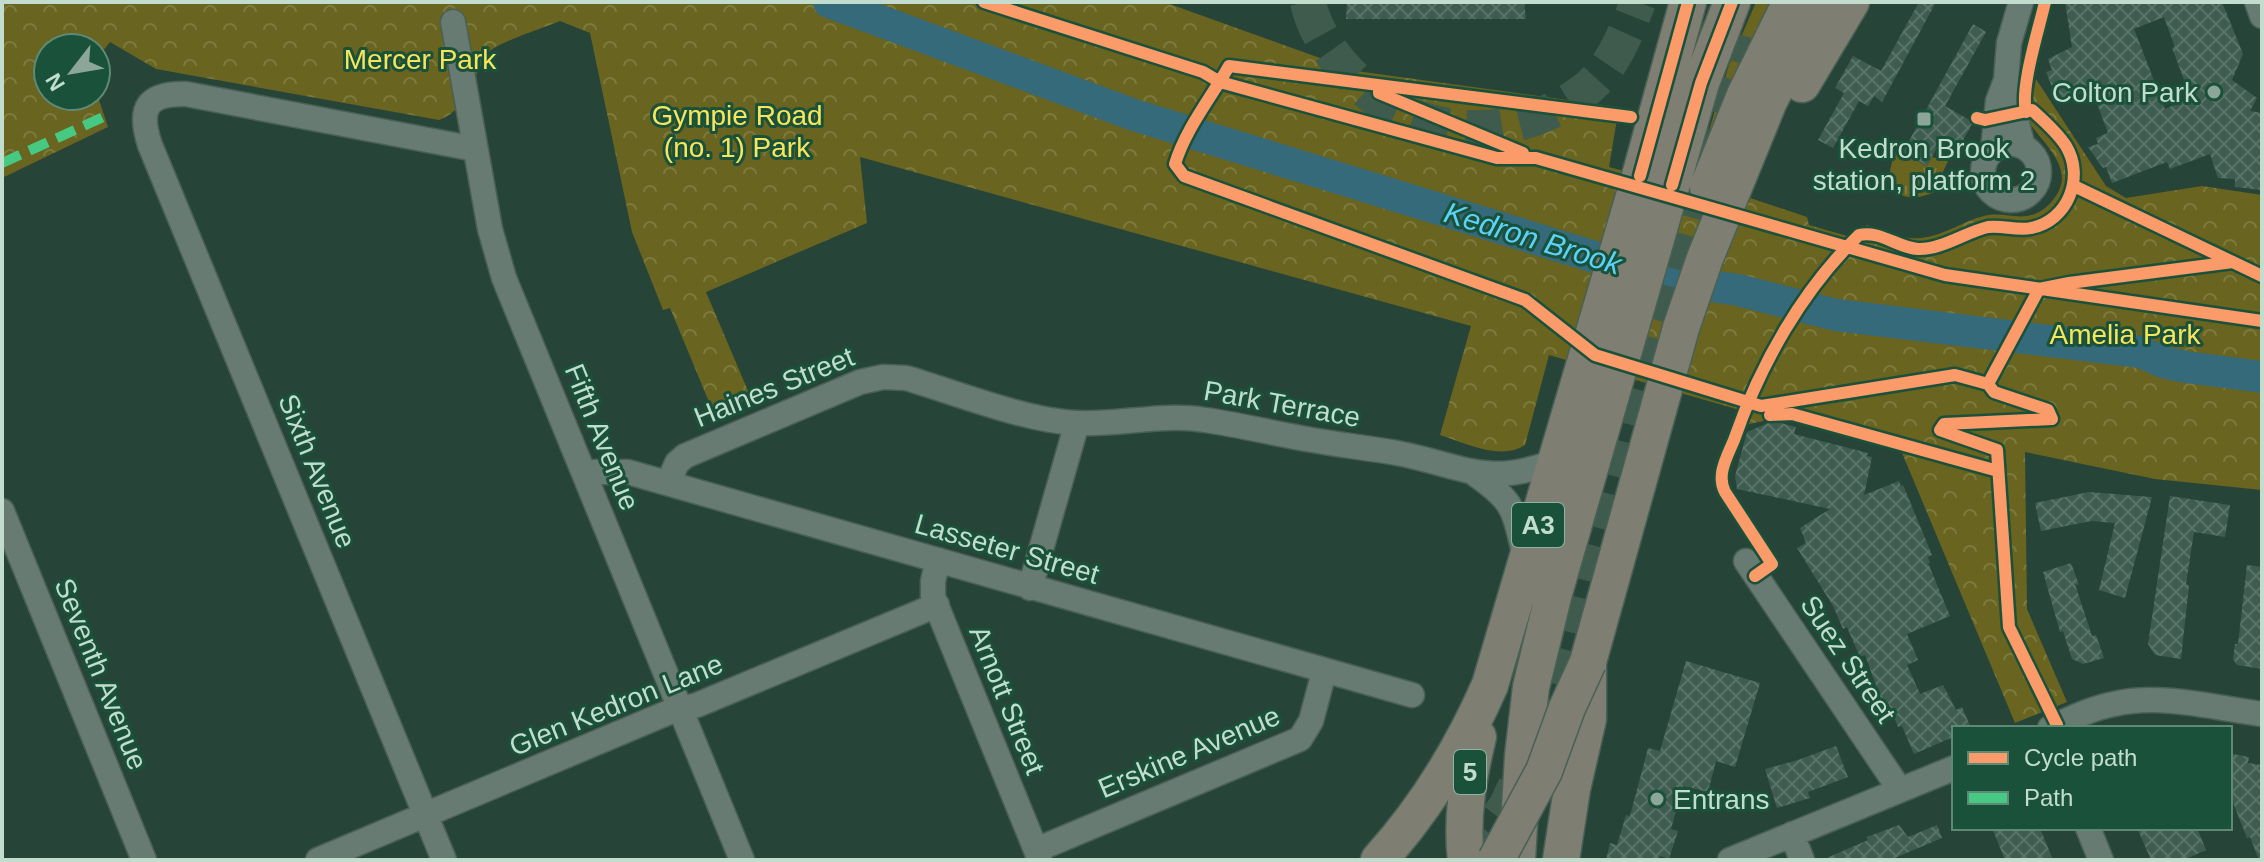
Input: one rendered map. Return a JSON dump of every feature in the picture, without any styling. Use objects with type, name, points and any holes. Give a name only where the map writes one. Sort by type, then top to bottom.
[{"type":"highway","name":"A3","points":[[1517,860],[1531,687],[1554,593],[1600,370],[1656,180],[1688,2]]},
{"type":"highway","name":"A3","points":[[1656,180],[1701,83],[1732,2]]},
{"type":"highway","points":[[1681,328],[1684,255],[1745,95],[1791,2]]},
{"type":"highway","points":[[1496,860],[1544,771],[1588,662],[1681,328],[1730,193],[1769,101],[1820,2]]},
{"type":"highway","points":[[1658,411],[1699,332],[1781,127],[1808,73],[1851,2]]},
{"type":"highway","name":"A3","points":[[1379,860],[1424,804],[1456,756],[1490,685],[1556,461],[1600,370]]},
{"type":"highway","name":"A3","points":[[1543,727],[1554,645],[1554,593]]},
{"type":"highway","points":[[1561,860],[1572,789],[1588,719],[1588,662]]},
{"type":"highway","name":"5","points":[[1466,860],[1463,823],[1466,792],[1490,685]]},
{"type":"highway","points":[[1537,860],[1539,811]]},
{"type":"street","points":[[2006,80],[2023,147],[2036,160],[2038,179],[2028,195],[2010,201],[1993,194],[1983,179],[1984,162],[1993,150],[1998,101],[2006,80],[2012,30],[2021,2]]},
{"type":"street","points":[[2257,2],[2262,16]]},
{"type":"street","name":"Fifth Avenue","points":[[453,22],[496,253],[742,860]]},
{"type":"street","name":"Sixth Avenue","points":[[444,860],[150,145],[143,121],[149,104],[163,95],[186,94],[475,149]]},
{"type":"street","points":[[1993,150],[2008,144],[2023,147]]},
{"type":"street","name":"Haines Street","points":[[668,483],[677,463],[685,456],[871,379],[906,378],[1034,417],[1077,423]]},
{"type":"street","name":"Park Terrace","points":[[1077,423],[1172,417],[1204,419],[1315,441],[1398,453],[1475,474],[1513,475],[1530,472],[1556,461]]},
{"type":"street","points":[[1030,588],[1077,423]]},
{"type":"street","name":"Lasseter Street","points":[[584,472],[628,472],[1412,695]]},
{"type":"street","name":"Park Terrace","points":[[1475,474],[1501,493],[1512,507],[1527,562]]},
{"type":"street","name":"Seventh Avenue","points":[[2,511],[144,860]]},
{"type":"street","name":"Arnott Street","points":[[938,560],[933,589],[937,605],[1038,855]]},
{"type":"street","name":"Suez Street","points":[[1746,561],[1900,790]]},
{"type":"street","name":"Glen Kedron Lane","points":[[318,860],[667,713],[681,711],[937,605]]},
{"type":"street","name":"Erskine Avenue","points":[[1038,855],[1300,739],[1311,721],[1324,672]]},
{"type":"street","points":[[2055,726],[2099,708],[2128,701],[2156,701],[2262,714]]},
{"type":"street","points":[[1730,860],[1952,769]]},
{"type":"street","points":[[2089,830],[2101,860]]},
{"type":"street","points":[[1792,834],[1802,860]]},
{"type":"green space","points":[[2,2],[1164,2],[1356,71],[1619,107],[1609,167],[1690,189],[1744,196],[1807,217],[1809,225],[1847,236],[1867,225],[1900,236],[1921,238],[1984,216],[2027,216],[2045,208],[2060,189],[2062,178],[2056,158],[2028,121],[2036,79],[2106,186],[2126,198],[2202,186],[2262,195],[2262,490],[2155,479],[2025,452],[2027,609],[2067,702],[2015,723],[1900,448],[1777,418],[1745,425],[1750,413],[1549,355],[1525,445],[1505,451],[1472,446],[1440,435],[1471,326],[860,157],[867,223],[706,292],[751,398],[714,414],[670,308],[663,310],[632,232],[590,33],[560,21],[490,51],[464,100],[439,120],[156,69],[112,43],[112,32],[32,32],[32,112],[103,112],[108,127],[2,178]]},
{"type":"green space","points":[[1756,2],[1784,2],[1691,189],[1729,65]]},
{"type":"green space","points":[[1897,149],[1926,166],[1932,157],[1948,161],[1942,174],[1944,187],[1918,197],[1898,193],[1890,177]]},
{"type":"building","points":[[1347,2],[1524,2],[1526,19],[1346,19]]},
{"type":"building","points":[[1919,2],[1936,2],[1882,102],[1874,96],[1868,106],[1859,101],[1833,148],[1818,140],[1844,93],[1835,88],[1853,56],[1881,71]]},
{"type":"building","points":[[2065,2],[2222,2],[2243,54],[2232,80],[2257,98],[2250,111],[2262,113],[2262,190],[2235,187],[2235,179],[2218,178],[2210,154],[2170,169],[2167,162],[2112,183],[2106,167],[2103,168],[2088,147],[2098,144],[2096,138],[2108,133],[2092,90],[2061,99],[2046,72],[2052,70],[2048,59],[2072,47]],"holes":[[[2164,17],[2175,47],[2172,48],[2191,98],[2165,109],[2134,29]]]},
{"type":"building","points":[[1973,24],[1986,32],[1945,106],[1973,122],[1955,155],[1938,146],[1927,166],[1903,152]]},
{"type":"building","points":[[1773,421],[1796,427],[1794,434],[1868,453],[1867,456],[1872,457],[1864,495],[1899,481],[1903,485],[1932,555],[1928,557],[1928,563],[1950,616],[1907,634],[1918,660],[1907,665],[1920,694],[1943,685],[1956,710],[1962,707],[1970,726],[1952,726],[1952,737],[1914,754],[1888,703],[1883,705],[1865,655],[1860,657],[1847,627],[1843,629],[1833,606],[1797,548],[1806,543],[1800,528],[1830,509],[1737,489],[1735,476],[1747,432]]},
{"type":"building","points":[[2089,492],[2152,497],[2125,598],[2099,590],[2115,523],[2091,521],[2041,531],[2035,503]]},
{"type":"building","points":[[2170,496],[2230,505],[2225,537],[2194,532],[2186,584],[2189,585],[2181,659],[2155,655],[2148,644]]},
{"type":"building","points":[[2071,563],[2092,636],[2096,635],[2104,658],[2083,664],[2072,659],[2063,631],[2060,632],[2043,572]]},
{"type":"building","points":[[2247,565],[2262,567],[2262,669],[2237,665],[2233,659],[2235,644],[2238,644]]},
{"type":"building","points":[[1686,661],[1760,683],[1735,767],[1716,761],[1708,792],[1683,786],[1671,829],[1678,831],[1669,859],[1661,856],[1655,860],[1606,860],[1610,843],[1617,845],[1626,815],[1630,816],[1648,748],[1660,751]]},
{"type":"building","points":[[1836,746],[1848,777],[1808,792],[1810,798],[1777,808],[1765,769]]},
{"type":"building","points":[[2233,754],[2249,757],[2248,763],[2262,765],[2262,860],[2259,860],[2250,837],[2247,838],[2232,800]]},
{"type":"building","points":[[1899,825],[1908,837],[1937,825],[1942,838],[1890,860],[1822,860],[1868,840],[1867,837]]},
{"type":"building","points":[[1993,830],[2041,830],[2053,860],[2005,860]]},
{"type":"building","points":[[2138,830],[2198,830],[2206,850],[2184,860],[2151,860]]},
{"type":"waterway","name":"Kedron Brook","points":[[829,2],[1134,115],[1666,279],[1738,290],[1836,315],[2141,352],[2163,362],[2186,367],[2262,377]]},
{"type":"tunnel","points":[[1308,2],[1314,22],[1330,51],[1374,98],[1428,122],[1480,128],[1506,126],[1531,119],[1580,94],[1609,64],[1638,2]]},
{"type":"tunnel","points":[[1544,737],[1637,381],[1734,33]]},
{"type":"tunnel","points":[[1465,860],[1506,807],[1522,773]]},
{"type":"marked path","points":[[2,163],[110,114]]},
{"type":"cycle path","points":[[984,2],[1203,72],[1220,82],[1497,158],[1536,158],[1945,275],[2262,321]]},
{"type":"cycle path","points":[[1640,176],[1688,2]]},
{"type":"cycle path","points":[[1672,185],[1701,83],[1732,2]]},
{"type":"cycle path","points":[[2026,112],[2028,73],[2045,2]]},
{"type":"cycle path","points":[[1631,117],[1229,66],[1192,126],[1175,164],[1184,176],[1525,300],[1595,355],[1761,406],[1955,375],[1988,384],[1994,392],[2048,410],[2052,419]]},
{"type":"cycle path","points":[[1379,89],[1379,93],[1523,153]]},
{"type":"cycle path","points":[[1755,576],[1772,564],[1725,492],[1722,473],[1744,412],[1770,357],[1801,304],[1838,257],[1859,235],[1874,235],[1911,248],[1927,249],[1988,227],[2031,228],[2055,217],[2070,196],[2074,171],[2066,146],[2032,110],[1985,120],[1977,118]]},
{"type":"cycle path","points":[[2074,186],[2262,276]]},
{"type":"cycle path","points":[[1988,384],[2039,289],[2233,262]]},
{"type":"cycle path","points":[[1770,415],[1792,414],[1998,471]]},
{"type":"cycle path","points":[[2052,419],[1944,424],[1940,430],[1997,450],[2009,627],[2057,725]]},
{"type":"place","name":"Colton Park","points":[[2214,92]]},
{"type":"place","name":"Kedron Brook station, platform 2","points":[[1924,119]]},
{"type":"place","name":"Entrans","points":[[1657,799]]},
{"type":"park label","name":"Mercer Park","points":[[420,59]]},
{"type":"park label","name":"Gympie Road (no. 1) Park","points":[[737,131]]},
{"type":"park label","name":"Amelia Park","points":[[2125,334]]}]
